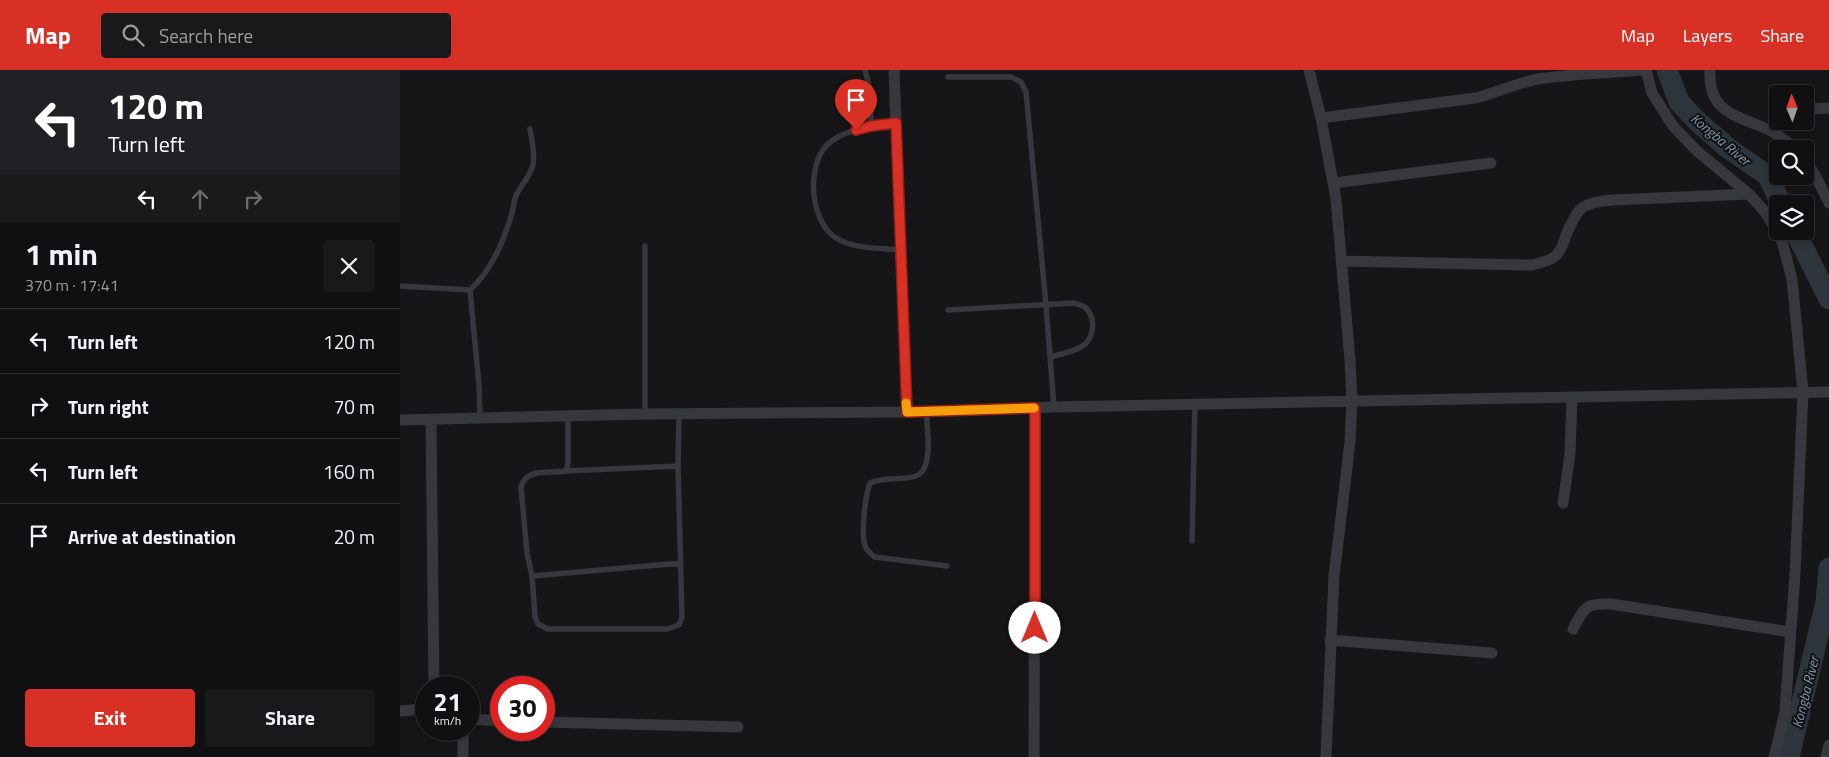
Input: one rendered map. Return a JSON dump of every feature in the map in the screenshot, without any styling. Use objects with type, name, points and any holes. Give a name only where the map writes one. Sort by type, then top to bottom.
[{"type":"street","points":[[894,70],[907,412]]},
{"type":"street","points":[[1309,70],[1334,183],[1351,366],[1352,401],[1350,442],[1334,576],[1326,757]]},
{"type":"street","points":[[1321,118],[1475,98],[1494,94],[1521,83],[1538,79],[1644,70],[1652,93],[1673,126],[1698,151],[1749,194],[1766,213],[1782,241],[1792,278],[1803,392],[1795,574],[1785,712],[1774,757]]},
{"type":"street","points":[[1710,70],[1710,81],[1717,102],[1731,115],[1769,130],[1783,140]]},
{"type":"street","points":[[1814,109],[1829,108]]},
{"type":"street","points":[[1334,183],[1491,163]]},
{"type":"street","points":[[1814,173],[1829,203]]},
{"type":"street","points":[[1341,261],[1531,265],[1548,262],[1559,253],[1573,220],[1580,209],[1594,202],[1749,194]]},
{"type":"street","points":[[400,420],[645,414],[907,412],[1054,407],[1829,392]]},
{"type":"street","points":[[1563,503],[1570,454],[1572,397]]},
{"type":"street","points":[[1034,757],[1035,408]]},
{"type":"street","points":[[431,419],[434,676]]},
{"type":"street","points":[[1573,630],[1584,609],[1595,603],[1790,632]]},
{"type":"street","points":[[1330,640],[1492,653]]},
{"type":"street","points":[[400,711],[415,710]]},
{"type":"street","points":[[555,722],[738,727]]},
{"type":"street","points":[[463,741],[463,757]]},
{"type":"street","points":[[1826,757],[1829,745]]},
{"type":"lane","points":[[865,70],[870,89],[871,126]]},
{"type":"lane","points":[[948,78],[1012,77],[1021,82],[1026,92],[1054,407]]},
{"type":"lane","points":[[896,123],[871,126],[842,135],[828,144],[820,154],[813,182],[816,210],[826,230],[836,238],[851,245],[900,250]]},
{"type":"lane","points":[[400,286],[470,290],[479,282],[492,264],[507,229],[515,198],[533,166],[534,154],[530,129]]},
{"type":"lane","points":[[645,246],[645,414]]},
{"type":"lane","points":[[470,290],[479,385],[480,417]]},
{"type":"lane","points":[[948,310],[1074,303],[1084,307],[1090,314],[1093,328],[1090,340],[1080,348],[1051,357]]},
{"type":"lane","points":[[1192,541],[1195,404]]},
{"type":"lane","points":[[926,411],[928,460],[925,470],[917,476],[879,479],[870,483],[866,493],[864,542],[868,552],[875,557],[947,566]]},
{"type":"lane","points":[[678,466],[532,473],[523,481],[521,491],[526,544],[532,576],[535,617],[538,624],[548,629],[667,629],[679,625],[682,617],[678,466],[679,414]]},
{"type":"lane","points":[[566,471],[568,464],[568,416]]},
{"type":"lane","points":[[532,576],[681,563]]},
{"type":"waterway","name":"Kongba River","points":[[1667,70],[1679,102],[1698,122],[1728,148],[1768,176],[1777,195]]},
{"type":"waterway","name":"Kongba River","points":[[1800,240],[1829,299]]},
{"type":"waterway","name":"Kongba River","points":[[1789,757],[1826,602],[1829,568]]},
{"type":"slow traffic","points":[[906,403],[907,412],[1034,408]]},
{"type":"route","points":[[856,130],[896,123],[907,412],[1035,408],[1035,628]]}]
